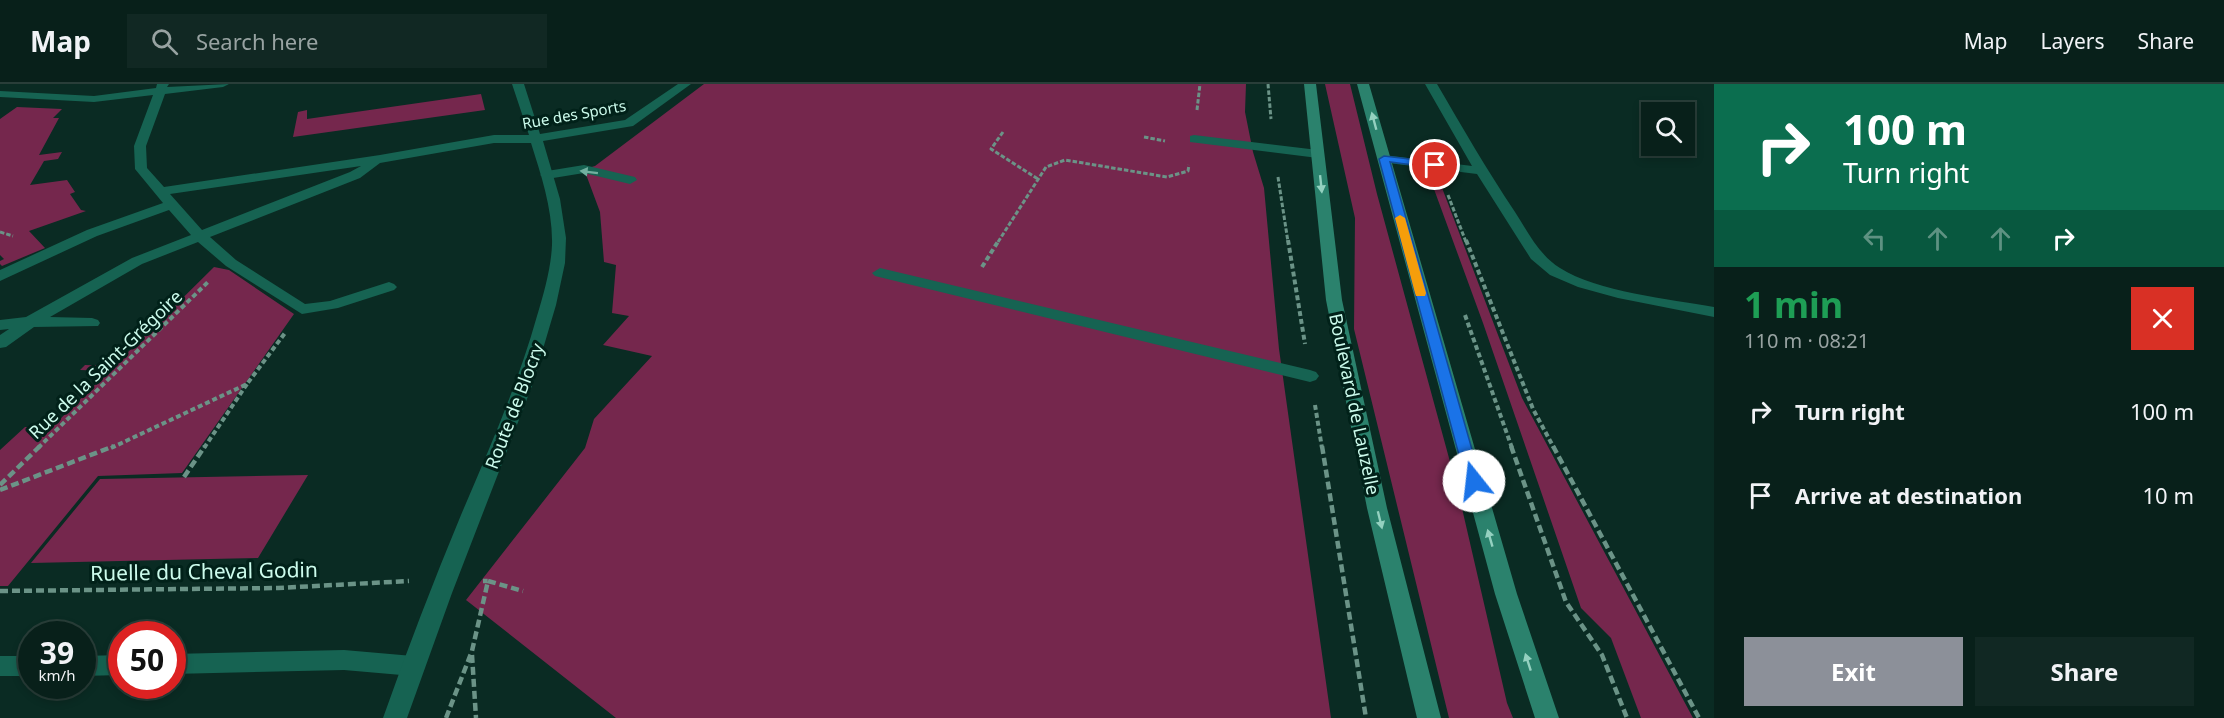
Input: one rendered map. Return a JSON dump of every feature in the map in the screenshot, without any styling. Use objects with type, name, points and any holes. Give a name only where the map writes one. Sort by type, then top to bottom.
[{"type":"main road","name":"Boulevard de Lauzelle","points":[[1310,84],[1336,312],[1377,508],[1429,718]]},
{"type":"main road","points":[[1363,84],[1506,594],[1547,718]]},
{"type":"street","points":[[0,94],[93,99],[162,88],[223,84]]},
{"type":"street","name":"Route de Blocry","points":[[395,718],[463,534],[505,433],[540,337],[556,271],[559,238],[547,175],[518,84]]},
{"type":"street","name":"Rue des Sports","points":[[161,191],[380,159],[494,139],[534,139],[629,123],[685,84]]},
{"type":"street","points":[[1431,84],[1480,171],[1536,255],[1555,272],[1583,284],[1624,295],[1714,312]]},
{"type":"street","points":[[162,88],[140,146],[141,169],[200,236],[231,263],[302,309],[332,305],[389,287]]},
{"type":"street","points":[[1194,139],[1318,154]]},
{"type":"street","points":[[0,343],[30,322],[137,261],[356,175],[380,159]]},
{"type":"street","points":[[1384,159],[1480,171]]},
{"type":"street","points":[[547,175],[584,169],[630,180]]},
{"type":"street","points":[[0,276],[92,233],[172,204]]},
{"type":"street","points":[[880,273],[1310,376]]},
{"type":"street","points":[[0,324],[92,323]]},
{"type":"street","points":[[186,664],[344,660],[413,666]]},
{"type":"street","points":[[0,666],[18,666]]},
{"type":"path","points":[[978,272],[1046,166],[1065,160],[1167,177],[1188,171],[1200,84]]},
{"type":"path","points":[[1003,132],[991,149],[1038,179]]},
{"type":"path","points":[[1435,165],[1483,278],[1533,409],[1700,718]]},
{"type":"path","name":"Rue de la Saint-Grégoire","points":[[0,484],[222,269],[231,263]]},
{"type":"path","points":[[1462,307],[1566,602],[1602,655],[1627,718]]},
{"type":"path","points":[[184,477],[247,384],[302,309]]},
{"type":"path","points":[[0,490],[95,455],[247,384]]},
{"type":"path","name":"Ruelle du Cheval Godin","points":[[0,591],[278,588],[408,581]]},
{"type":"path","points":[[488,581],[523,591]]},
{"type":"path","points":[[472,651],[476,718]]},
{"type":"shaded area","points":[[704,84],[1246,84],[1245,112],[1253,152],[1264,188],[1279,349],[1331,718],[616,718],[466,600],[585,448],[594,419],[652,356],[603,345],[629,316],[612,313],[616,265],[604,262],[600,212],[584,169],[595,166]]},
{"type":"shaded area","points":[[1325,84],[1350,84],[1377,194],[1458,491],[1507,703],[1513,718],[1449,718],[1354,329],[1355,218]]},
{"type":"shaded area","points":[[481,94],[485,110],[293,137],[298,112],[307,110],[307,119]]},
{"type":"shaded area","points":[[17,107],[62,109],[53,118],[59,118],[39,155],[62,152],[58,159],[44,161],[30,185],[67,180],[75,192],[70,194],[81,210],[86,211],[29,231],[45,248],[2,266],[0,261],[4,259],[0,255],[0,119]]},
{"type":"shaded area","points":[[1427,170],[1436,172],[1522,398],[1693,718],[1641,718],[1611,638],[1581,608],[1483,323]]},
{"type":"shaded area","points":[[214,267],[229,270],[294,314],[182,473],[98,476],[8,586],[0,586],[0,450],[25,427],[52,427],[109,371],[80,370],[85,365],[114,366]]},
{"type":"shaded area","points":[[308,475],[258,558],[31,563],[100,479]]},
{"type":"slow traffic","points":[[1400,218],[1421,293]]},
{"type":"route","points":[[1435,165],[1384,159],[1474,481]]}]
